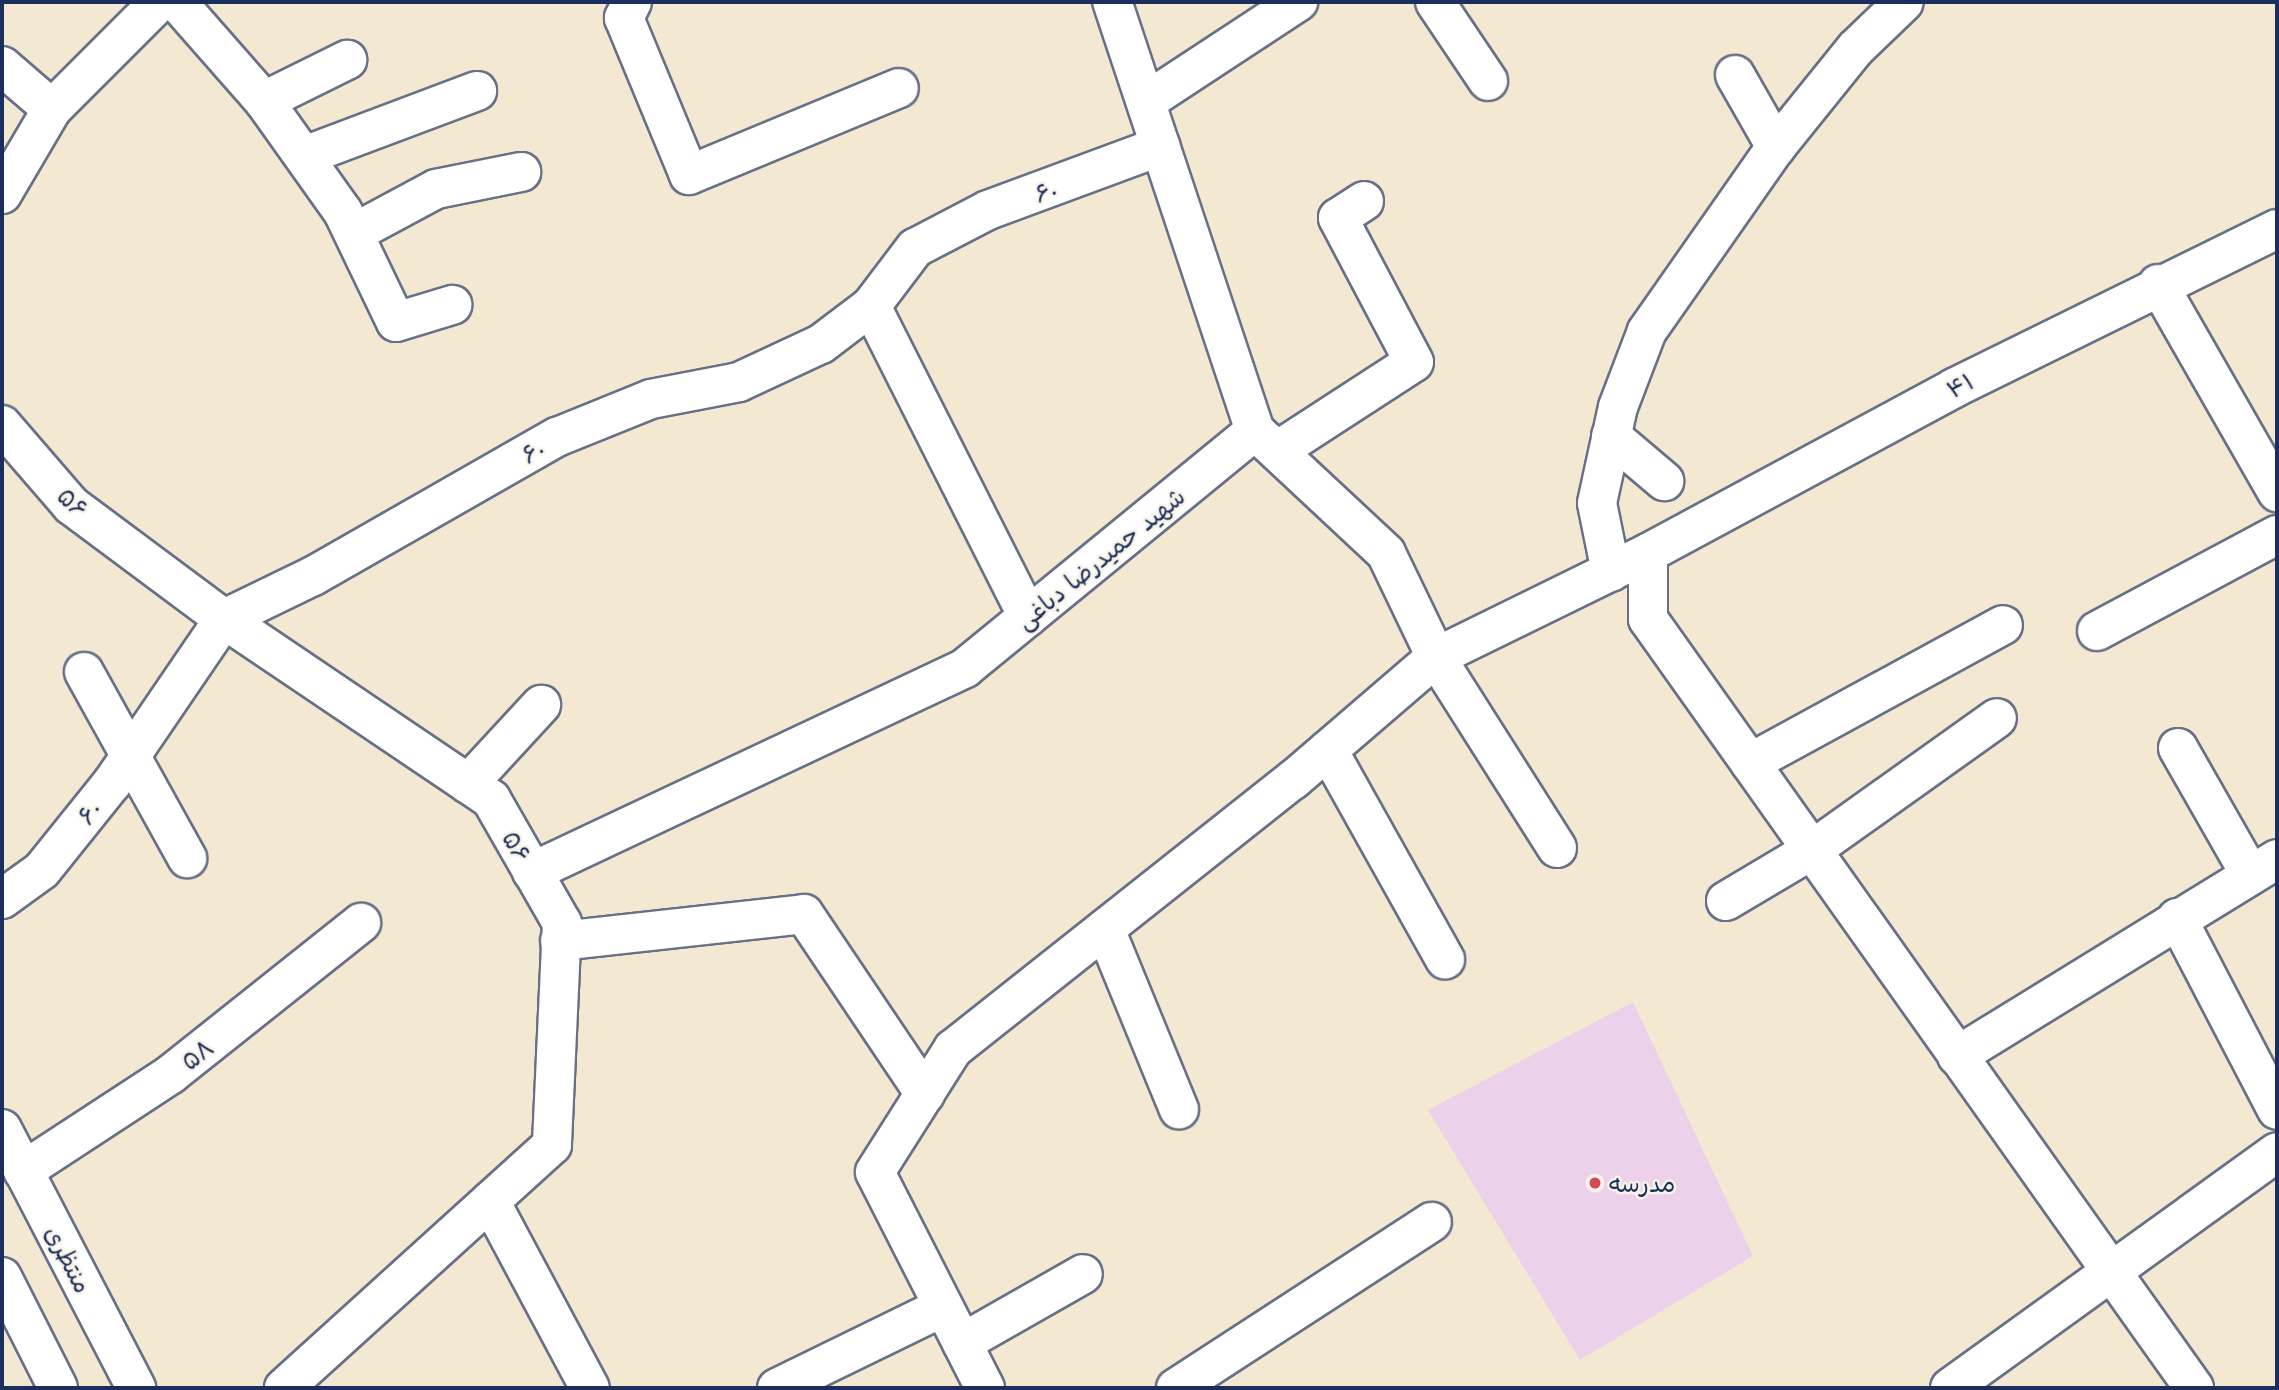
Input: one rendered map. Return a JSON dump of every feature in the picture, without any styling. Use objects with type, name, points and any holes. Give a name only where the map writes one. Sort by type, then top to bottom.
[{"type":"street","points":[[2,194],[52,109],[159,2]]},
{"type":"street","points":[[177,2],[264,101],[304,156],[354,233],[396,322],[452,305]]},
{"type":"street","points":[[632,2],[624,18],[689,175],[900,88]]},
{"type":"street","points":[[1112,2],[1266,441],[1386,554],[1436,657],[1557,848]]},
{"type":"street","points":[[1147,101],[1298,2]]},
{"type":"street","points":[[1435,2],[1488,81]]},
{"type":"street","points":[[1611,572],[1597,503],[1611,436],[1647,331],[1776,148],[1856,48],[1904,2]]},
{"type":"street","points":[[264,101],[347,60]]},
{"type":"street","points":[[2,66],[52,109]]},
{"type":"street","points":[[1735,75],[1776,148]]},
{"type":"street","points":[[304,156],[477,91]]},
{"type":"street","name":"۶۰","points":[[2,899],[42,870],[132,755],[224,619],[313,576],[557,437],[651,399],[739,382],[821,344],[870,306],[915,248],[988,210],[1161,146]]},
{"type":"street","points":[[354,233],[436,189],[521,172]]},
{"type":"street","name":"شهید حمیدرضا دباغی","points":[[532,872],[965,668],[1028,617],[1266,441],[1414,362],[1338,218],[1364,201]]},
{"type":"street","name":"۴۱","points":[[943,1307],[875,1172],[953,1049],[1328,750],[1436,657],[1648,554],[2158,284],[2277,229]]},
{"type":"street","points":[[2158,284],[2277,492]]},
{"type":"street","points":[[870,306],[1028,617]]},
{"type":"street","name":"۵۶","points":[[2,425],[71,505],[224,619],[491,799],[562,923],[552,1145],[284,1388]]},
{"type":"street","points":[[1611,436],[1664,481]]},
{"type":"street","points":[[2096,631],[2277,535]]},
{"type":"street","points":[[1648,554],[1648,619],[2194,1388]]},
{"type":"street","points":[[1750,763],[2003,625]]},
{"type":"street","points":[[84,672],[187,858]]},
{"type":"street","points":[[468,784],[541,705]]},
{"type":"street","points":[[1726,901],[1812,850],[1997,718]]},
{"type":"street","points":[[1957,1056],[2264,866],[2178,748]]},
{"type":"street","points":[[1328,750],[1445,960]]},
{"type":"street","points":[[561,941],[804,914],[925,1094]]},
{"type":"street","points":[[2177,918],[2277,1110]]},
{"type":"street","name":"۵۸","points":[[23,1171],[171,1074],[361,923]]},
{"type":"street","points":[[1105,929],[1180,1109]]},
{"type":"street","name":"منتظری","points":[[2,1129],[136,1388]]},
{"type":"street","points":[[1950,1388],[2112,1276],[2277,1152]]},
{"type":"street","points":[[490,1201],[590,1388]]},
{"type":"street","points":[[1176,1388],[1432,1222]]},
{"type":"street","points":[[962,1343],[1083,1274]]},
{"type":"street","points":[[2,1277],[58,1388]]},
{"type":"street","points":[[777,1388],[943,1307],[985,1388]]},
{"type":"shaded area","name":"مدرسه","points":[[1633,1002],[1753,1256],[1580,1360],[1428,1110]]},
{"type":"place","name":"مدرسه","points":[[1595,1183]]}]
